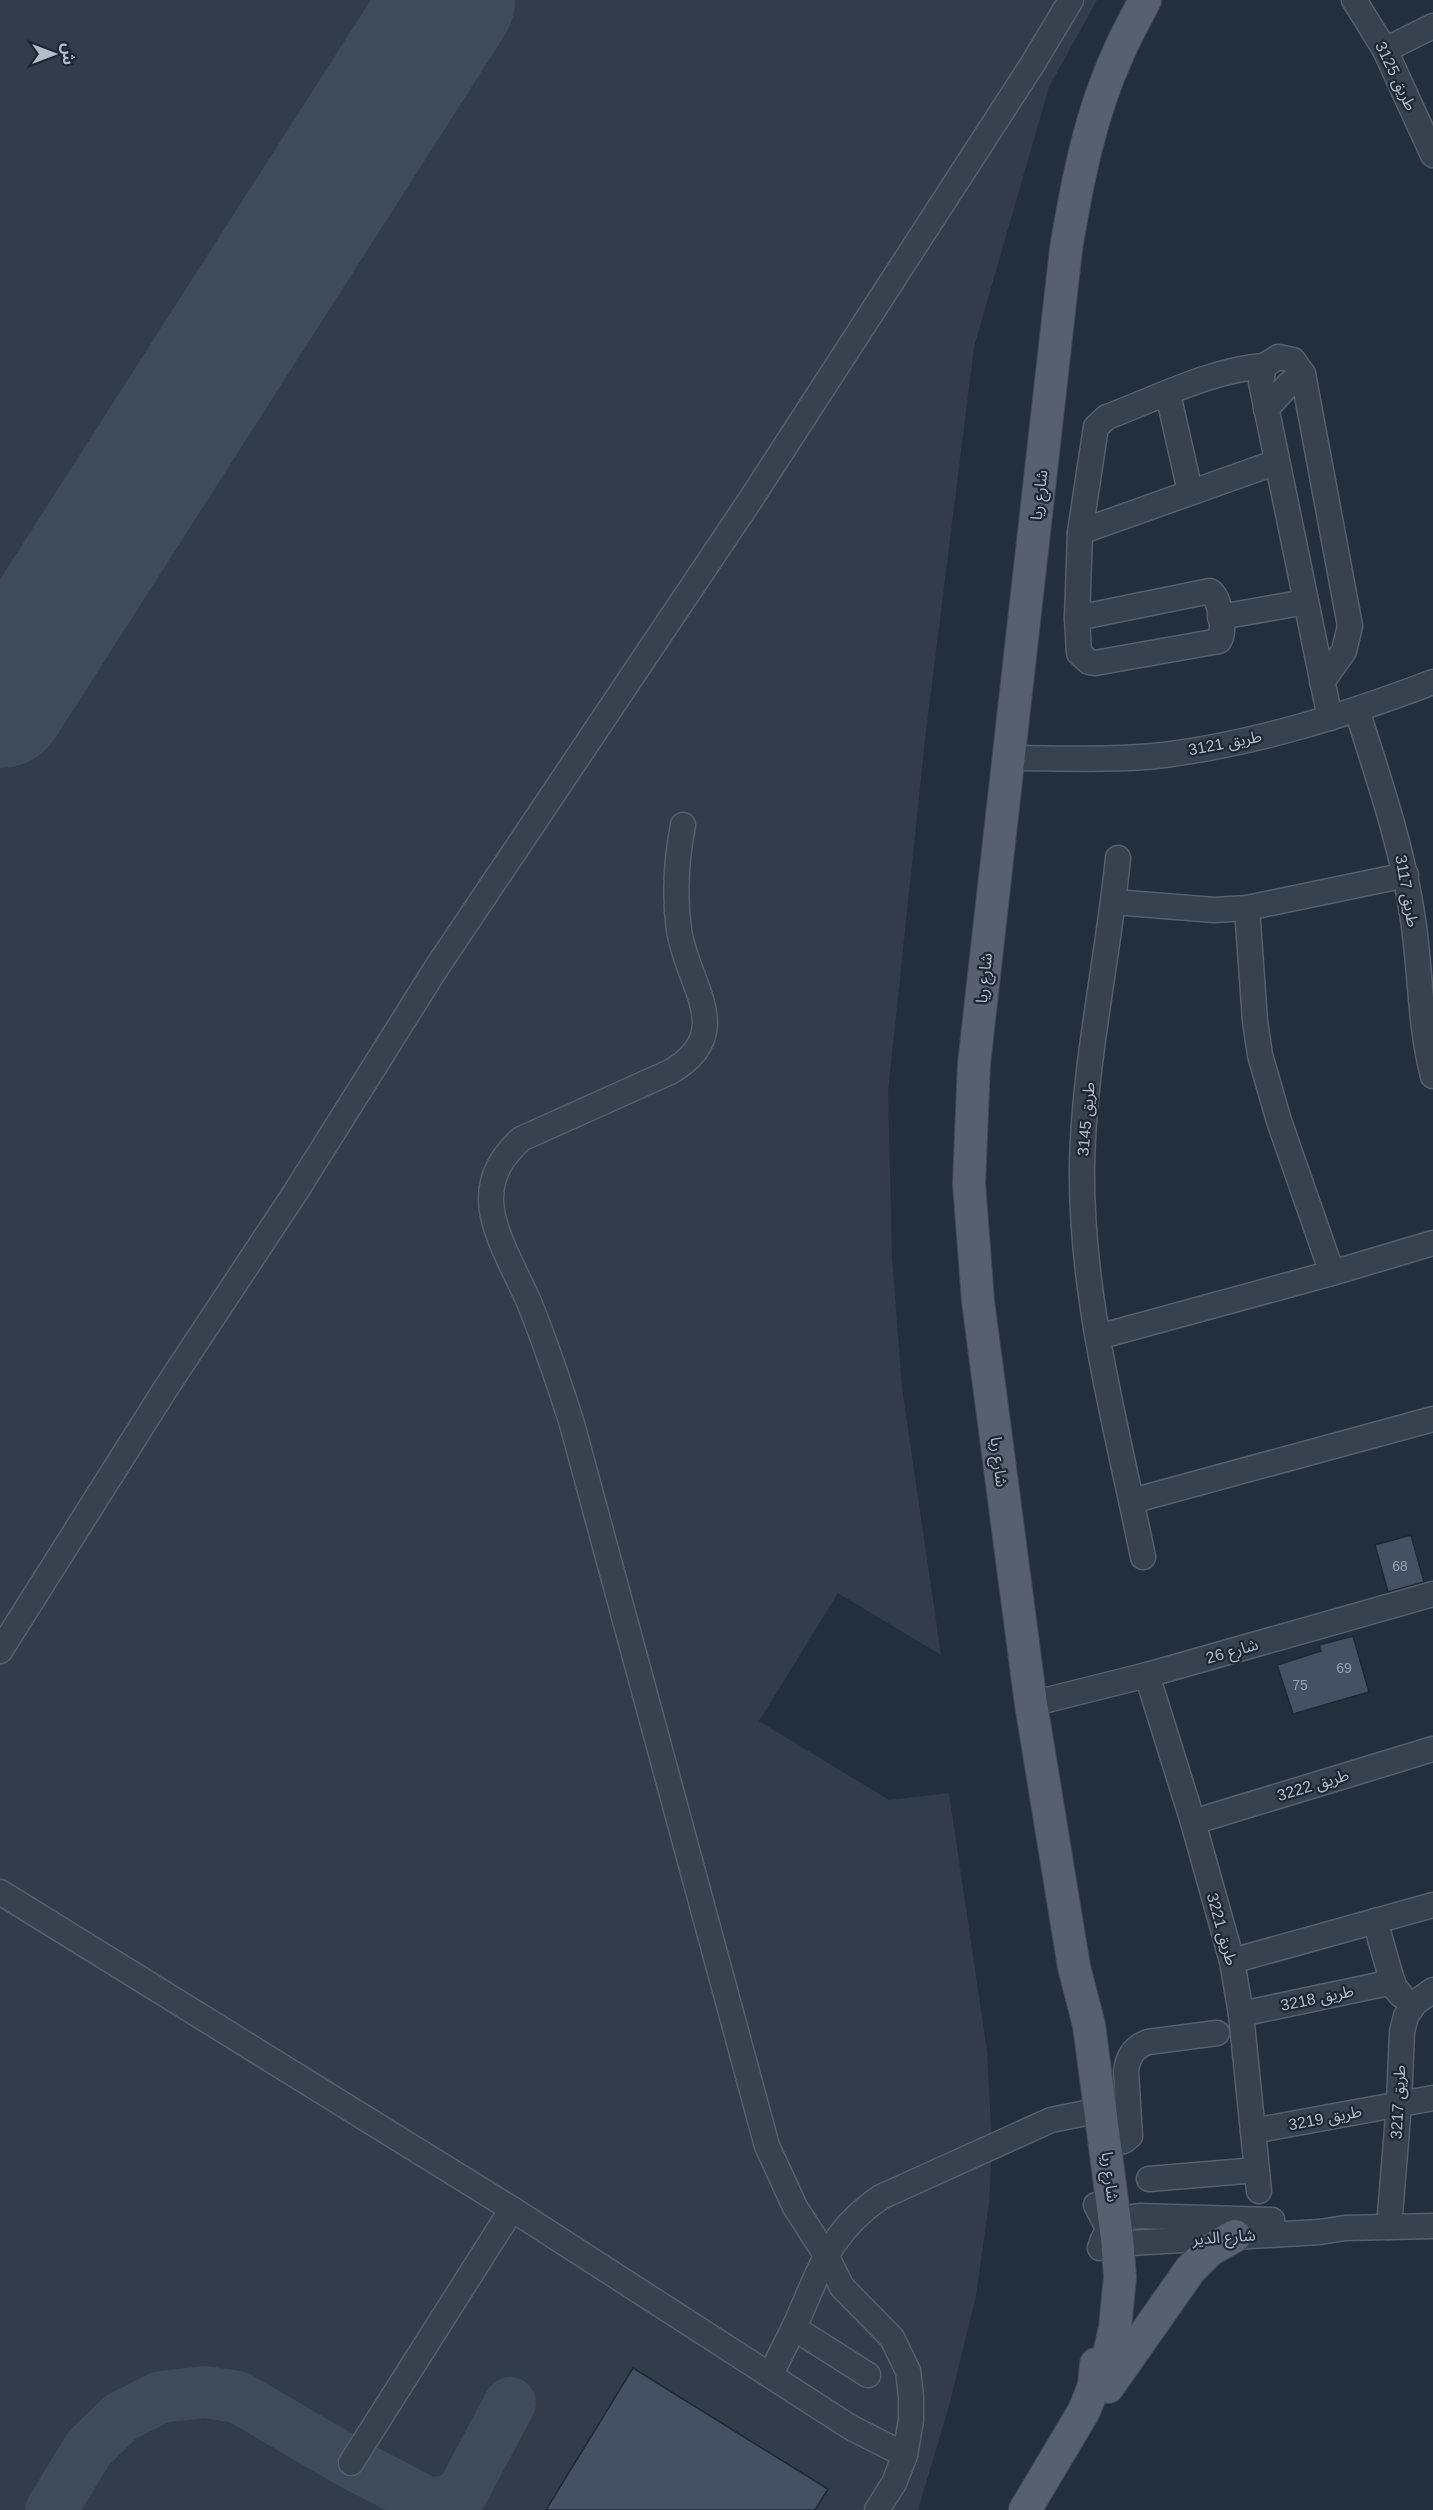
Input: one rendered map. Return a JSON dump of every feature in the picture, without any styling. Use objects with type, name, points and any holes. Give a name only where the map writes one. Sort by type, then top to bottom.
[{"type":"main road","name":"شارع ريا","points":[[1107,2228],[1106,2143],[1089,2025],[1074,1967],[1031,1704],[976,1282],[969,1183],[975,1064],[1066,249],[1085,150],[1100,102],[1118,55],[1145,0]]},
{"type":"main road","name":"شارع ريا","points":[[1025,2510],[1105,2371],[1115,2328],[1120,2277],[1107,2228],[1086,2113],[1074,2003],[1074,1967]]},
{"type":"main road","points":[[1089,2399],[1106,2390],[1195,2265],[1210,2250],[1235,2236]]},
{"type":"street","points":[[0,1651],[173,1379],[295,1193],[437,967],[751,499],[1032,65],[1071,0]]},
{"type":"street","name":"طريق 3125","points":[[1353,0],[1384,50],[1433,155]]},
{"type":"street","points":[[1384,50],[1433,26]]},
{"type":"street","points":[[1077,618],[1206,591],[1216,596],[1223,633],[1219,641],[1095,663],[1089,662],[1079,653],[1077,618],[1080,532],[1096,427],[1107,417],[1221,373],[1245,367],[1264,366],[1278,357],[1286,357],[1299,366],[1303,374],[1350,626],[1344,651],[1323,682]]},
{"type":"street","points":[[1264,366],[1261,382],[1266,409],[1330,718]]},
{"type":"street","points":[[1266,409],[1283,390],[1303,374]]},
{"type":"street","points":[[1168,394],[1190,491]]},
{"type":"street","points":[[1080,532],[1190,491],[1277,462]]},
{"type":"street","points":[[1220,617],[1306,602]]},
{"type":"street","name":"طريق 3121","points":[[1008,758],[1095,759],[1162,755],[1228,745],[1358,710],[1433,681]]},
{"type":"street","name":"طريق 3117","points":[[1358,710],[1396,834],[1406,875],[1426,994],[1426,1052],[1433,1076]]},
{"type":"street","points":[[683,825],[677,861],[676,906],[686,960],[702,999],[705,1013],[705,1028],[701,1042],[683,1065],[521,1139],[508,1152],[495,1174],[492,1186],[492,1211],[539,1328],[572,1424],[767,2146],[795,2206],[826,2255],[842,2287],[892,2338],[909,2371],[911,2420],[904,2455],[894,2483],[877,2510]]},
{"type":"street","name":"طريق 3145","points":[[1118,858],[1114,902],[1084,1115],[1083,1215],[1098,1337],[1143,1557]]},
{"type":"street","points":[[1114,902],[1214,909],[1247,908],[1406,875]]},
{"type":"street","points":[[1247,908],[1255,1022],[1260,1055],[1275,1110],[1332,1273]]},
{"type":"street","points":[[1098,1337],[1433,1243]]},
{"type":"street","points":[[1132,1501],[1433,1419]]},
{"type":"street","name":"شارع 26","points":[[1031,1704],[1147,1675],[1433,1594]]},
{"type":"street","name":"طريق 3221","points":[[1147,1675],[1193,1822],[1232,1961],[1241,2014],[1258,2181],[1149,2178]]},
{"type":"street","name":"طريق 3222","points":[[1193,1822],[1433,1749]]},
{"type":"street","points":[[0,1892],[512,2209],[850,2427],[904,2455]]},
{"type":"street","points":[[1232,1961],[1433,1905]]},
{"type":"street","points":[[1375,1921],[1393,1982],[1399,1994],[1424,1996]]},
{"type":"street","name":"طريق 3218","points":[[1241,2014],[1393,1982]]},
{"type":"street","name":"طريق 3217","points":[[1389,2227],[1402,2032],[1406,2016],[1424,1996]]},
{"type":"street","points":[[1106,2143],[1125,2141],[1130,2136],[1126,2071],[1132,2052],[1139,2045],[1217,2033]]},
{"type":"street","name":"طريق 3219","points":[[1253,2131],[1433,2098]]},
{"type":"street","points":[[771,2375],[826,2255],[840,2232],[853,2219],[881,2197],[1043,2123],[1068,2115],[1086,2113]]},
{"type":"street","points":[[351,2463],[512,2209]]},
{"type":"street","name":"شارع الدير","points":[[1345,2228],[1321,2223],[1140,2216],[1122,2218],[1107,2228],[1136,2244],[1320,2232],[1345,2228],[1433,2226]]},
{"type":"street","points":[[794,2328],[868,2375]]},
{"type":"shaded area","points":[[0,0],[1097,0],[1049,87],[974,347],[926,731],[888,1092],[892,1256],[902,1388],[941,1655],[838,1593],[759,1721],[889,1800],[949,1793],[987,2051],[992,2147],[989,2203],[976,2296],[949,2406],[918,2510],[0,2510]]},
{"type":"building","points":[[1411,1535],[1424,1582],[1388,1592],[1375,1545]]},
{"type":"building","points":[[1353,1636],[1369,1692],[1293,1714],[1277,1665],[1321,1651],[1319,1645]]},
{"type":"building","points":[[633,2368],[828,2489],[815,2510],[546,2510]]},
{"type":"taxiway","points":[[51,2510],[89,2448],[121,2417],[161,2397],[205,2392],[238,2397],[351,2463],[428,2503],[448,2501],[462,2493],[510,2403]]},
{"type":"runway","points":[[0,702],[449,0]]}]
